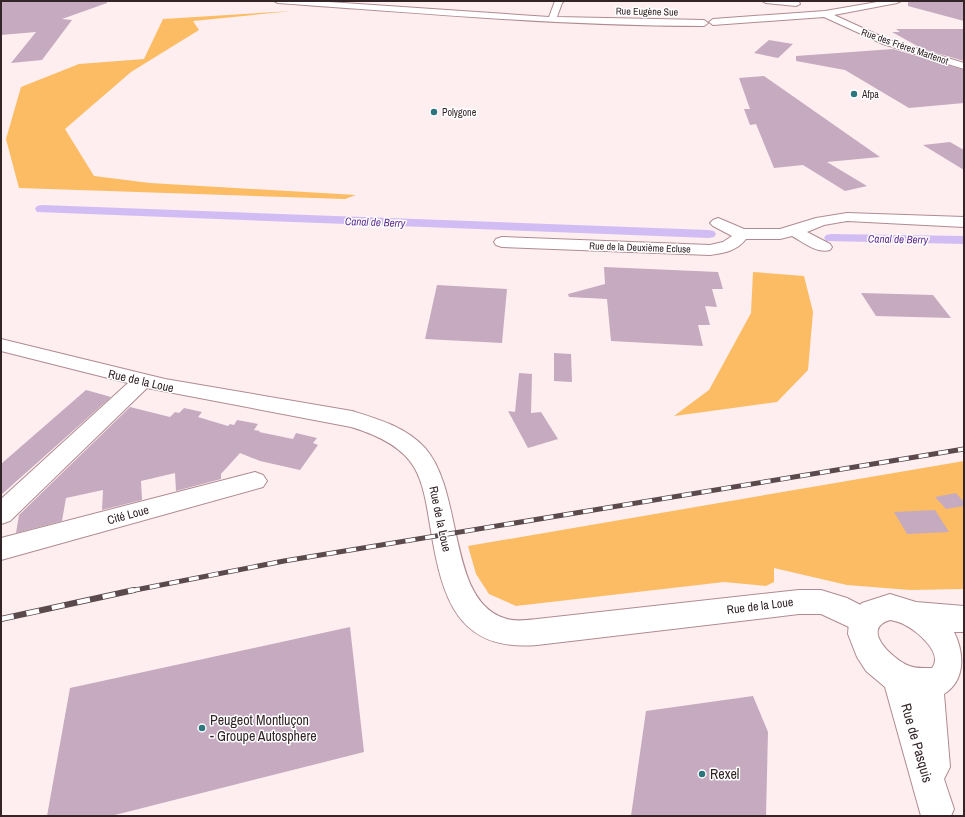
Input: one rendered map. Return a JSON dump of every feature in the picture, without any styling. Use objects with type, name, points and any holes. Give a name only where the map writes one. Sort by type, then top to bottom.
[{"type":"main road","points":[[890,607],[903,609],[916,615],[928,623],[946,644],[957,653],[950,666],[947,676],[939,682],[913,681],[884,669],[873,657],[865,644],[862,632],[864,621],[870,613],[878,609],[890,607]]},
{"type":"main road","points":[[916,615],[964,618]]},
{"type":"main road","name":"Rue de Pasquis","points":[[913,681],[937,812]]},
{"type":"street","name":"Rue Eugène Sue","points":[[278,1],[552,20],[661,23],[708,22],[805,16],[825,14],[897,1]]},
{"type":"street","points":[[552,20],[558,2],[560,1]]},
{"type":"street","points":[[766,1],[796,2],[799,11],[805,16]]},
{"type":"street","name":"Rue des Frères Martenot","points":[[825,14],[886,42],[964,66]]},
{"type":"street","points":[[718,224],[742,234],[780,234],[794,231],[821,221],[847,217],[964,222]]},
{"type":"street","points":[[794,231],[824,247]]},
{"type":"street","name":"Rue de la Deuxième Ecluse","points":[[502,242],[710,250],[730,246],[737,241],[742,234]]},
{"type":"street","name":"Rue de la Loue","points":[[1,345],[143,382],[218,397],[352,419],[379,428],[402,440],[423,462],[435,487],[449,560],[457,588],[465,604],[474,616],[500,631],[516,633],[537,632],[799,602],[821,602],[837,607],[864,621]]},
{"type":"street","points":[[1,514],[143,382]]},
{"type":"street","name":"Cité Loue","points":[[1,549],[255,481]]},
{"type":"shaded area","points":[[292,11],[193,21],[199,30],[131,72],[65,129],[94,176],[150,183],[356,195],[345,199],[19,188],[6,139],[21,87],[79,64],[144,59],[163,19]]},
{"type":"shaded area","points":[[753,272],[804,276],[813,312],[808,370],[777,402],[674,416],[709,390],[751,313]]},
{"type":"shaded area","points":[[964,461],[964,589],[910,590],[847,585],[774,568],[774,582],[766,586],[724,582],[516,606],[489,594],[476,574],[468,546]]},
{"type":"building","points":[[1,1],[107,1],[107,3],[62,19],[72,20],[42,60],[11,63],[36,32],[1,35]]},
{"type":"building","points":[[908,1],[964,2],[964,21],[908,6]]},
{"type":"building","points":[[896,29],[964,29],[964,61],[916,47],[919,47],[892,32],[900,32]]},
{"type":"building","points":[[769,40],[793,44],[778,58],[754,53]]},
{"type":"building","points":[[893,49],[964,70],[964,103],[909,108],[845,70],[796,61],[796,56]]},
{"type":"building","points":[[764,76],[880,157],[827,162],[867,186],[845,191],[803,165],[774,168],[756,124],[750,125],[744,109],[750,109],[739,78]]},
{"type":"building","points":[[950,142],[964,150],[964,170],[923,145]]},
{"type":"building","points":[[604,267],[718,272],[723,289],[712,289],[717,307],[705,306],[710,325],[698,325],[703,346],[611,341],[607,299],[569,297],[568,294],[605,284]]},
{"type":"building","points":[[437,285],[507,289],[502,343],[425,339]]},
{"type":"building","points":[[861,293],[933,295],[951,318],[876,316]]},
{"type":"building","points":[[554,353],[571,354],[572,382],[554,381]]},
{"type":"building","points":[[519,373],[532,374],[531,413],[541,412],[558,439],[528,448],[508,411],[515,412]]},
{"type":"building","points":[[86,390],[111,397],[1,495],[1,464]]},
{"type":"building","points":[[130,407],[170,417],[175,412],[179,413],[184,408],[202,412],[198,417],[228,426],[230,424],[234,425],[237,420],[258,424],[254,430],[260,431],[259,432],[293,439],[296,433],[317,438],[313,443],[318,445],[300,470],[260,461],[240,453],[221,474],[221,479],[176,491],[175,473],[141,481],[142,500],[102,510],[103,490],[66,498],[62,521],[16,533],[19,515]]},
{"type":"building","points":[[956,493],[964,502],[964,506],[946,509],[935,497]]},
{"type":"building","points":[[935,510],[949,532],[907,534],[894,512]]},
{"type":"building","points":[[350,627],[364,752],[111,816],[47,816],[70,688]]},
{"type":"building","name":"Rexel","points":[[753,696],[768,732],[766,816],[631,816],[646,711]]},
{"type":"waterway","name":"Canal de Berry","points":[[42,209],[709,234]]},
{"type":"waterway","name":"Canal de Berry","points":[[831,238],[964,240]]},
{"type":"railway","points":[[130,591],[284,561],[964,449]]},
{"type":"railway","points":[[1,619],[134,590]]},
{"type":"place","name":"Afpa","points":[[854,94]]},
{"type":"place","name":"Polygone","points":[[434,112]]},
{"type":"place","name":"Peugeot Montluçon - Groupe Autosphere","points":[[202,728]]},
{"type":"place","name":"Rexel","points":[[702,774]]}]
